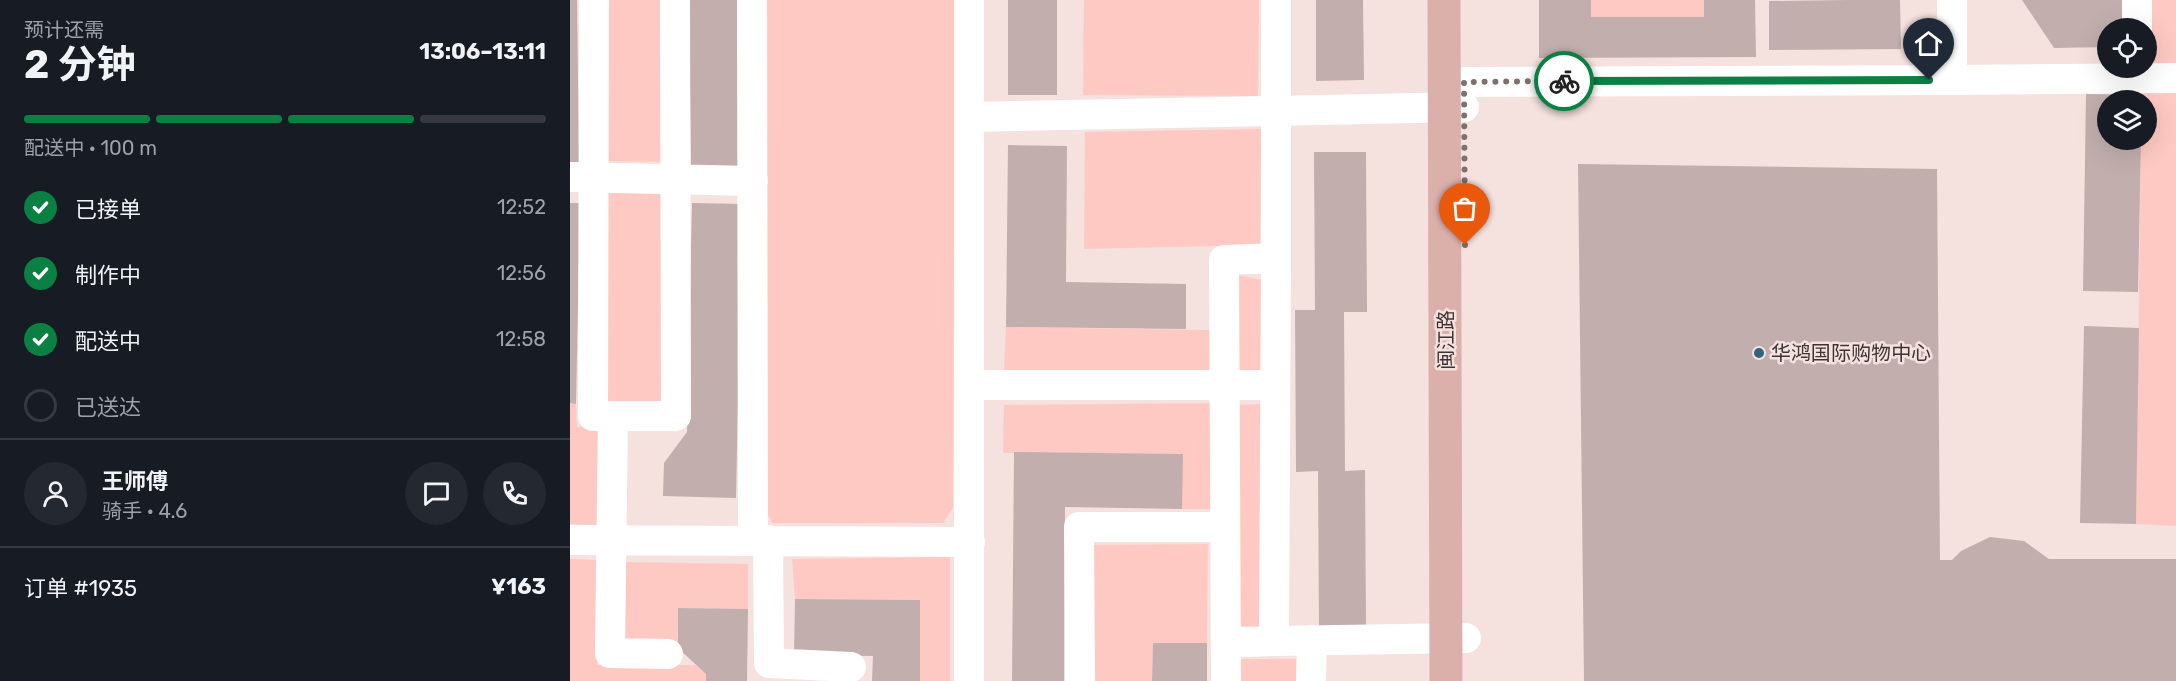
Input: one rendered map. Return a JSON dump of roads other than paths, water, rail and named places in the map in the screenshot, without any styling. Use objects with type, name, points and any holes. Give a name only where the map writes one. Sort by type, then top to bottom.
[{"type":"main road","name":"闽江路","points":[[1444,0],[1458,99]]},
{"type":"main road","name":"闽江路","points":[[1446,681],[1456,639],[1458,99],[1464,0]]},
{"type":"main road","name":"闽江路","points":[[1456,639],[1466,681]]},
{"type":"street","points":[[594,0],[582,177],[593,416],[676,416],[675,0]]},
{"type":"street","points":[[752,0],[760,540],[769,672],[851,668]]},
{"type":"street","points":[[969,0],[969,681]]},
{"type":"street","points":[[1275,641],[1276,0]]},
{"type":"street","points":[[1952,0],[1952,80]]},
{"type":"street","points":[[2137,0],[2137,18]]},
{"type":"street","points":[[969,117],[1276,112],[1458,99],[2097,74]]},
{"type":"street","points":[[2157,76],[2176,78]]},
{"type":"street","points":[[582,177],[753,181]]},
{"type":"street","points":[[1226,681],[1224,260],[1276,258]]},
{"type":"street","points":[[969,385],[1275,385]]},
{"type":"street","points":[[613,416],[610,653],[668,654]]},
{"type":"street","points":[[1080,681],[1079,527],[1225,527]]},
{"type":"street","points":[[570,540],[970,542]]},
{"type":"street","points":[[1226,643],[1456,639]]},
{"type":"street","points":[[1311,681],[1312,640]]},
{"type":"place","name":"华鸿国际购物中心","points":[[1759,353]]}]
